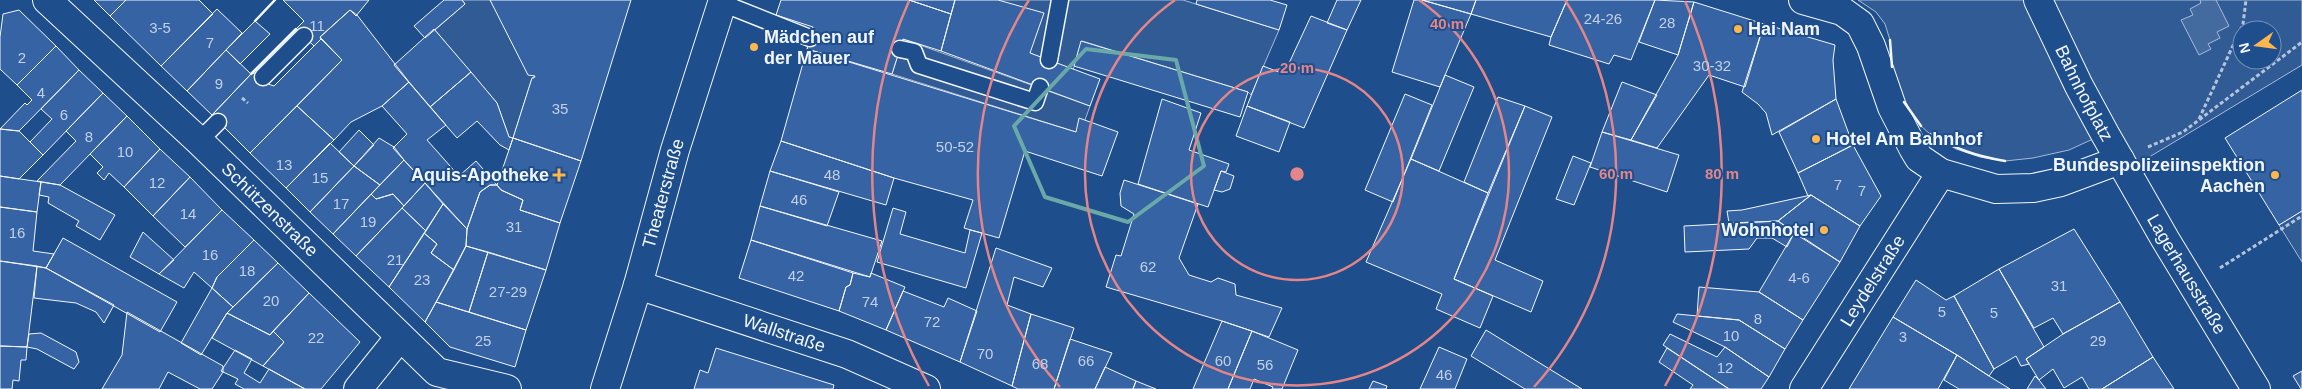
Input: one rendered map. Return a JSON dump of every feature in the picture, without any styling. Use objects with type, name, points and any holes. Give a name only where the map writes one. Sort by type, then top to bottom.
[{"type":"street","name":"Schützenstraße","points":[[48,0],[199,141],[437,372],[507,389]]},
{"type":"street","name":"Bahnhofplatz","points":[[1805,0],[1842,11],[1860,24],[1871,46],[1892,107],[1919,158],[1941,173],[1996,189],[2033,188],[2061,182],[2120,160],[2079,86],[2038,0]]},
{"type":"street","name":"Theaterstraße","points":[[605,389],[638,285],[675,150],[722,2]]},
{"type":"street","name":"Lagerhausstraße","points":[[2120,160],[2149,213],[2256,389]]},
{"type":"street","name":"Leydelstraße","points":[[1804,389],[1941,173]]},
{"type":"street","name":"Wallstraße","points":[[638,285],[847,354],[926,389]]},
{"type":"street","points":[[358,389],[400,338]]},
{"type":"lane","points":[[1048,60],[1060,0]]},
{"type":"lane","points":[[722,2],[810,38]]},
{"type":"lane","points":[[263,77],[304,36]]},
{"type":"lane","points":[[900,49],[914,52],[920,65],[1035,102],[1040,88]]},
{"type":"lane","points":[[199,141],[218,122]]},
{"type":"path","points":[[2198,120],[2243,24],[2246,0]]},
{"type":"path","points":[[2183,132],[2302,42]]},
{"type":"path","points":[[242,98],[248,103]]},
{"type":"path","points":[[2193,285],[2302,216]]},
{"type":"highlighted area","points":[[1086,49],[1176,60],[1204,166],[1128,222],[1045,197],[1014,126]]},
{"type":"shaded area","points":[[462,0],[490,0],[535,76],[532,78],[513,138],[509,137],[497,103],[435,30],[465,4]]},
{"type":"shaded area","points":[[998,0],[1183,0],[1279,30],[1251,95],[1248,92],[1082,41],[1073,70],[1030,53]]},
{"type":"shaded area","points":[[1858,0],[2302,0],[2302,65],[2126,171],[2104,134],[2069,150],[2033,158],[2005,161],[1980,157],[1956,149],[1930,134],[1921,126],[1901,98],[1892,69],[1890,40],[1885,24],[1876,12]]},
{"type":"shaded area","points":[[2200,0],[2216,0],[2229,26],[2217,32],[2220,38],[2208,44],[2211,49],[2199,55],[2181,20],[2193,15],[2190,9],[2201,3]]},
{"type":"shaded area","points":[[903,39],[1090,106],[1085,120],[1076,132],[892,74]]},
{"type":"shaded area","points":[[2302,211],[2302,262],[2279,225]]},
{"type":"building","points":[[94,0],[126,0],[110,16]]},
{"type":"building","points":[[126,0],[199,0],[213,14],[161,66],[110,16]]},
{"type":"building","points":[[283,0],[369,0],[356,16],[350,10],[320,37],[321,39],[314,46],[296,29],[304,21]]},
{"type":"building","points":[[444,0],[462,0],[465,4],[425,38],[414,26]]},
{"type":"building","points":[[490,0],[631,0],[581,161],[513,138],[532,78],[535,76],[528,75]]},
{"type":"building","points":[[781,0],[909,0],[951,14],[941,51],[903,39],[892,74],[807,49],[813,27],[776,15]]},
{"type":"building","points":[[909,0],[955,0],[951,14]]},
{"type":"building","points":[[955,0],[998,0],[1044,13],[1030,53],[1100,79],[1090,106],[941,51]]},
{"type":"building","points":[[1197,0],[1270,0],[1287,5],[1279,30],[1196,4]]},
{"type":"building","points":[[1337,0],[1361,0],[1347,30],[1327,23]]},
{"type":"building","points":[[1414,0],[1422,0],[1471,14],[1440,87],[1392,72]]},
{"type":"building","points":[[1422,0],[1476,0],[1471,14]]},
{"type":"building","points":[[1476,0],[1567,0],[1551,37],[1471,14]]},
{"type":"building","points":[[1567,0],[1655,0],[1631,60],[1614,55],[1609,64],[1549,45]]},
{"type":"building","points":[[1655,0],[1694,2],[1678,55],[1639,42]]},
{"type":"building","points":[[1694,2],[1764,24],[1745,87],[1709,75],[1657,148],[1631,140],[1678,55]]},
{"type":"building","points":[[217,9],[242,33],[187,91],[161,66]]},
{"type":"building","points":[[19,10],[56,46],[17,85],[0,69],[0,37],[3,14]]},
{"type":"building","points":[[350,10],[357,15],[409,82],[382,106],[351,122],[334,140],[297,106],[342,60],[320,37]]},
{"type":"building","points":[[1311,16],[1347,30],[1304,128],[1247,106],[1263,66],[1284,74]]},
{"type":"building","points":[[255,21],[270,34],[240,64],[226,50]]},
{"type":"building","points":[[1764,24],[1835,45],[1833,60],[1836,99],[1772,135],[1766,113],[1758,104],[1742,92]]},
{"type":"building","points":[[434,29],[471,72],[430,107],[394,65]]},
{"type":"building","points":[[321,39],[342,60],[250,153],[212,115],[251,74],[258,72],[268,84],[274,86]]},
{"type":"building","points":[[1081,41],[1248,92],[1240,117],[1074,66]]},
{"type":"building","points":[[56,46],[79,70],[19,131],[0,129],[25,103],[27,105],[32,100],[17,85]]},
{"type":"building","points":[[807,49],[1076,132],[1079,118],[1118,132],[1102,176],[1025,151],[999,238],[964,228],[973,200],[894,178],[781,141]]},
{"type":"building","points":[[226,50],[251,74],[212,115],[187,91]]},
{"type":"building","points":[[79,70],[103,93],[43,155],[30,142],[52,119],[41,109]]},
{"type":"building","points":[[471,72],[497,103],[509,137],[513,138],[509,150],[500,145],[477,121],[457,138],[430,107]]},
{"type":"building","points":[[1445,75],[1474,87],[1439,171],[1411,159]]},
{"type":"building","points":[[409,82],[446,125],[427,140],[459,176],[476,161],[497,185],[490,185],[480,192],[467,229],[393,148],[407,134],[382,106]]},
{"type":"building","points":[[1622,82],[1657,95],[1631,140],[1602,132]]},
{"type":"building","name":"Bundespolizeiinspektion Aachen","points":[[2302,90],[2302,211],[2279,225],[2225,138]]},
{"type":"building","points":[[103,93],[127,116],[60,185],[37,181],[76,141],[66,131]]},
{"type":"building","points":[[1405,94],[1432,105],[1393,202],[1365,190]]},
{"type":"building","points":[[1498,97],[1525,106],[1488,193],[1464,182]]},
{"type":"building","points":[[1162,99],[1201,113],[1189,150],[1229,164],[1226,172],[1221,171],[1208,207],[1138,184]]},
{"type":"building","name":"Hotel Am Bahnhof","points":[[1836,99],[1853,145],[1798,173],[1779,132]]},
{"type":"building","points":[[297,106],[334,140],[286,188],[250,153]]},
{"type":"building","points":[[1247,106],[1290,122],[1279,152],[1236,136]]},
{"type":"building","points":[[1525,106],[1552,117],[1495,260],[1543,281],[1531,312],[1454,279]]},
{"type":"building","points":[[127,116],[160,149],[124,187],[109,173],[104,180],[97,173],[103,167],[90,154]]},
{"type":"building","points":[[0,129],[19,131],[43,155],[19,179],[0,176]]},
{"type":"building","points":[[359,130],[374,145],[354,166],[339,152]]},
{"type":"building","points":[[1602,132],[1679,155],[1667,192],[1590,167]]},
{"type":"building","points":[[379,138],[394,147],[404,160],[380,185],[354,166]]},
{"type":"building","points":[[513,138],[581,161],[560,223],[520,210],[523,200],[501,190],[497,185]]},
{"type":"building","points":[[781,141],[894,178],[886,205],[770,171]]},
{"type":"building","points":[[330,143],[354,166],[310,212],[286,188]]},
{"type":"building","points":[[1853,145],[1881,196],[1860,226],[1811,195],[1808,196],[1798,173]]},
{"type":"building","points":[[160,149],[190,177],[153,216],[124,187]]},
{"type":"building","points":[[1573,156],[1591,163],[1574,205],[1556,199]]},
{"type":"building","points":[[1411,159],[1488,193],[1454,279],[1493,296],[1480,328],[1436,309],[1442,294],[1366,262]]},
{"type":"building","points":[[404,160],[425,183],[404,206],[393,194],[376,199],[371,194]]},
{"type":"building","points":[[354,166],[380,185],[333,234],[310,212]]},
{"type":"building","points":[[770,171],[839,192],[827,226],[760,206]]},
{"type":"building","points":[[1221,171],[1234,176],[1230,189],[1222,192],[1214,190]]},
{"type":"building","points":[[0,176],[41,182],[37,212],[0,207]]},
{"type":"building","points":[[190,177],[222,210],[185,247],[153,216]]},
{"type":"building","points":[[1124,180],[1198,204],[1179,258],[1189,275],[1211,282],[1218,278],[1235,284],[1236,295],[1282,308],[1269,337],[1222,321],[1106,287],[1116,255],[1121,256],[1134,214],[1121,206],[1120,193]]},
{"type":"building","points":[[41,182],[60,185],[115,215],[100,240],[76,226],[79,221],[48,203],[49,197],[39,195]]},
{"type":"building","points":[[425,183],[443,204],[426,231],[402,208]]},
{"type":"building","points":[[490,185],[497,185],[501,190],[523,200],[520,210],[560,223],[546,270],[466,246],[467,229],[480,192]]},
{"type":"building","points":[[371,194],[376,199],[393,194],[404,206],[356,256],[333,234]]},
{"type":"building","name":"Wohnhotel","points":[[1811,195],[1860,226],[1840,262],[1778,221]]},
{"type":"building","points":[[1811,195],[1778,221],[1729,223],[1727,211],[1742,210]]},
{"type":"building","points":[[443,204],[467,229],[466,246],[454,270],[431,253],[437,244],[424,233]]},
{"type":"building","points":[[760,206],[882,241],[870,277],[751,240]]},
{"type":"building","points":[[0,207],[37,212],[33,251],[54,254],[46,268],[0,261]]},
{"type":"building","points":[[402,208],[426,231],[389,287],[356,256]]},
{"type":"building","points":[[893,208],[906,212],[900,234],[965,253],[970,230],[982,233],[966,288],[877,262]]},
{"type":"building","points":[[222,210],[254,240],[217,277],[212,288],[194,272],[184,288],[159,274]]},
{"type":"building","points":[[1778,221],[1794,233],[1787,247],[1772,238],[1757,238],[1749,249],[1685,252],[1684,226]]},
{"type":"building","points":[[2074,229],[2120,302],[2063,334],[2053,318],[2034,328],[1999,269]]},
{"type":"building","points":[[143,232],[174,260],[159,274],[130,257]]},
{"type":"building","points":[[424,233],[437,244],[431,253],[454,270],[425,322],[389,287]]},
{"type":"building","points":[[1794,233],[1840,262],[1803,320],[1759,292]]},
{"type":"building","points":[[63,238],[177,302],[160,332],[46,268]]},
{"type":"building","points":[[254,240],[278,263],[233,307],[212,288],[217,277]]},
{"type":"building","points":[[751,240],[853,273],[850,285],[846,287],[839,311],[739,278]]},
{"type":"building","points":[[466,246],[488,252],[469,312],[436,302]]},
{"type":"building","points":[[996,248],[1052,268],[1043,287],[1014,277],[1007,305],[1031,314],[1012,386],[960,362]]},
{"type":"building","points":[[488,252],[546,270],[526,330],[469,312]]},
{"type":"building","points":[[0,261],[37,266],[27,347],[0,346]]},
{"type":"building","points":[[278,263],[309,293],[270,335],[227,313]]},
{"type":"building","points":[[37,266],[46,268],[114,305],[104,323],[96,312],[76,303],[34,298]]},
{"type":"building","points":[[1999,269],[2044,347],[2026,359],[2029,364],[2021,366],[2016,356],[1994,369],[1954,296]]},
{"type":"building","points":[[853,273],[870,277],[871,273],[905,287],[886,330],[839,311],[846,287],[850,285]]},
{"type":"building","points":[[1916,280],[1946,300],[1954,296],[1994,369],[1989,376],[1893,317]]},
{"type":"building","points":[[1699,287],[1759,292],[1803,320],[1785,349],[1739,320],[1697,316]]},
{"type":"building","points":[[212,288],[233,307],[227,313],[201,355],[181,343]]},
{"type":"building","points":[[903,291],[944,307],[948,298],[977,311],[960,362],[886,330]]},
{"type":"building","points":[[309,293],[360,342],[321,389],[305,389],[263,366],[284,342],[273,331]]},
{"type":"building","points":[[436,302],[526,330],[515,367],[450,347],[425,322]]},
{"type":"building","points":[[2120,302],[2153,357],[2102,389],[2089,389],[2082,377],[2064,388],[2053,369],[2039,380],[2026,359],[2063,334]]},
{"type":"building","points":[[127,312],[223,366],[223,372],[212,389],[200,389],[168,372],[159,389],[102,389],[122,355]]},
{"type":"building","points":[[227,313],[270,335],[273,331],[284,342],[263,366],[212,338]]},
{"type":"building","points":[[1031,314],[1074,328],[1054,389],[1018,389],[1012,386]]},
{"type":"building","points":[[1677,314],[1739,320],[1785,349],[1769,377],[1725,347],[1673,322]]},
{"type":"building","points":[[1893,317],[1957,355],[1938,389],[1849,389]]},
{"type":"building","points":[[1222,321],[1252,331],[1228,389],[1193,389]]},
{"type":"building","points":[[1486,330],[1582,389],[1525,389],[1471,356]]},
{"type":"building","points":[[1252,331],[1298,350],[1282,389],[1272,389],[1273,387],[1254,379],[1250,389],[1228,389]]},
{"type":"building","points":[[41,333],[76,352],[79,362],[74,369],[37,349],[27,347],[29,334]]},
{"type":"building","points":[[1670,334],[1717,357],[1725,347],[1769,377],[1761,389],[1729,389],[1663,345]]},
{"type":"building","points":[[1070,339],[1112,353],[1095,389],[1054,389]]},
{"type":"building","points":[[0,346],[27,347],[26,360],[21,360],[19,381],[13,380],[12,389],[0,389]]},
{"type":"building","points":[[1439,347],[1467,359],[1455,389],[1420,389]]},
{"type":"building","points":[[716,348],[834,385],[833,389],[694,389],[700,370],[708,373]]},
{"type":"building","points":[[1667,348],[1729,389],[1690,389],[1693,385],[1659,362]]},
{"type":"building","points":[[235,350],[252,359],[244,373],[260,383],[269,369],[305,389],[244,389],[235,384],[238,379],[221,371]]},
{"type":"building","points":[[1957,355],[2010,389],[1959,389],[1944,380]]},
{"type":"building","points":[[2153,357],[2174,389],[2102,389]]},
{"type":"building","points":[[1105,367],[1136,381],[1133,389],[1095,389]]},
{"type":"building","points":[[2302,371],[2302,389],[2301,389],[2293,376]]},
{"type":"building","points":[[2035,376],[2039,380],[2046,389],[2027,389]]},
{"type":"building","points":[[1136,381],[1156,389],[1133,389]]},
{"type":"building","points":[[1373,381],[1387,386],[1386,389],[1369,389]]},
{"type":"wall","points":[[255,21],[275,0]]},
{"type":"wall","points":[[251,74],[296,29]]},
{"type":"wall","points":[[1890,40],[1892,67]]},
{"type":"wall","points":[[1904,102],[1921,126]]},
{"type":"wall","points":[[1930,134],[1966,151],[2005,161]]},
{"type":"place","name":"Hai Nam","points":[[1738,29]]},
{"type":"place","name":"Mädchen auf der Mauer","points":[[754,47]]},
{"type":"place","name":"Hotel Am Bahnhof","points":[[1816,139]]},
{"type":"place","name":"Aquis-Apotheke","points":[[559,175]]},
{"type":"place","name":"Bundespolizeiinspektion Aachen","points":[[2275,175]]},
{"type":"place","name":"Wohnhotel","points":[[1824,230]]}]
